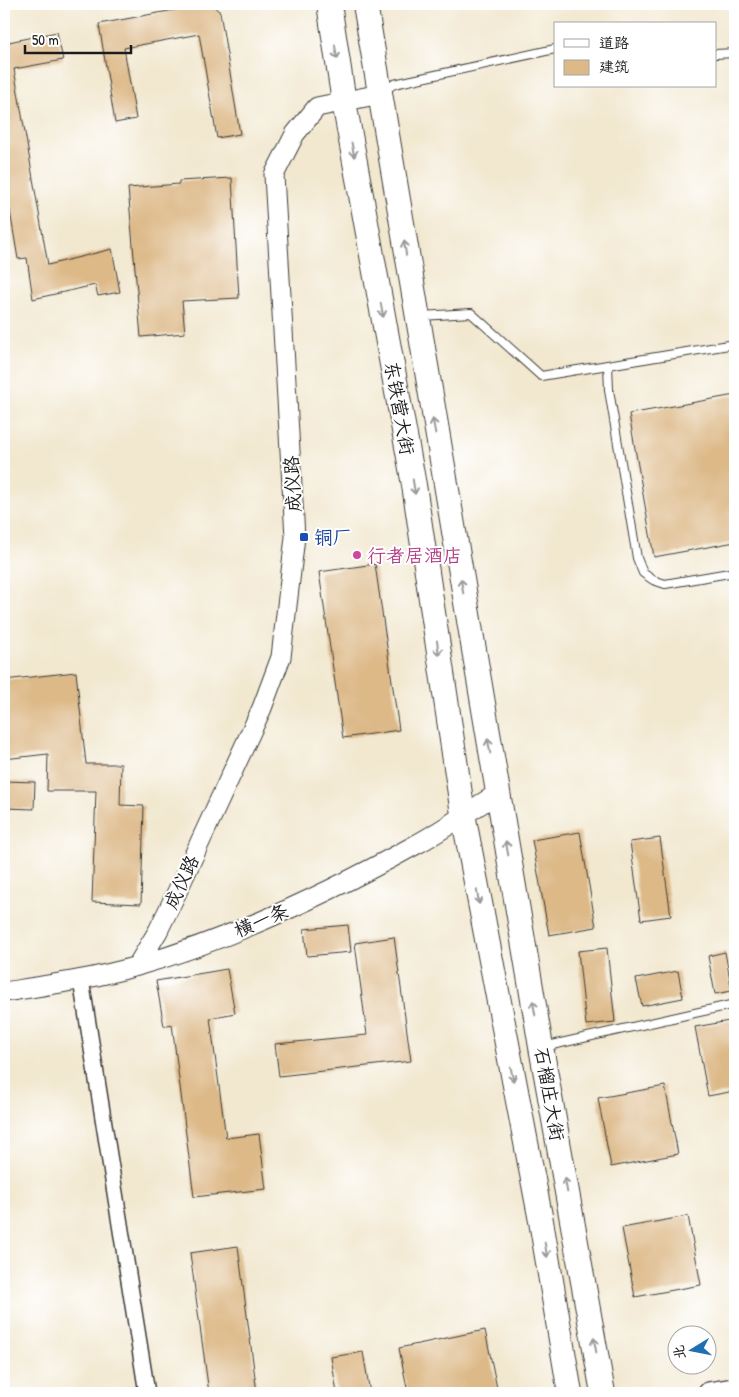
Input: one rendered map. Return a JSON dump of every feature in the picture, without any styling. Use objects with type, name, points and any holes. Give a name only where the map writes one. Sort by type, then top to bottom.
[{"type":"main road","name":"东铁营大街","points":[[328,4],[414,485],[463,814]]},
{"type":"main road","name":"东铁营大街","points":[[364,4],[497,794]]},
{"type":"main road","name":"石榴庄大街","points":[[497,794],[604,1393]]},
{"type":"main road","name":"石榴庄大街","points":[[463,814],[541,1221],[570,1393]]},
{"type":"main road","points":[[708,1393],[735,1389]]},
{"type":"street","name":"成仪路","points":[[138,966],[176,894],[262,708],[281,657],[295,537],[274,175],[283,154],[305,119],[317,107],[380,94]]},
{"type":"street","name":"横一条","points":[[4,992],[80,980],[138,966],[229,933],[311,899],[412,847],[497,794]]},
{"type":"street","points":[[80,980],[147,1393]]},
{"type":"lane","points":[[380,94],[394,84],[554,48]]},
{"type":"lane","points":[[716,54],[735,53]]},
{"type":"lane","points":[[416,317],[435,314],[472,313],[541,376],[735,344]]},
{"type":"lane","points":[[608,365],[609,390],[637,558],[643,573],[653,580],[665,584],[735,572]]},
{"type":"lane","points":[[541,1047],[735,1004]]},
{"type":"building","points":[[211,4],[220,12],[240,134],[217,138],[199,34],[124,48],[136,119],[115,123],[99,24]]},
{"type":"building","points":[[57,32],[63,60],[14,69],[48,265],[112,249],[120,292],[98,296],[95,285],[33,299],[27,258],[18,259],[4,175],[4,43]]},
{"type":"building","points":[[232,178],[239,298],[182,301],[185,333],[141,337],[128,188],[179,184],[179,181]]},
{"type":"building","points":[[735,395],[735,542],[654,557],[629,414]]},
{"type":"building","points":[[375,564],[399,730],[343,738],[319,572]]},
{"type":"building","points":[[76,672],[86,764],[121,764],[120,805],[144,806],[141,904],[92,902],[96,791],[47,791],[48,754],[4,759],[4,680]]},
{"type":"building","points":[[4,781],[35,782],[34,809],[4,808]]},
{"type":"building","points":[[580,832],[596,927],[549,935],[532,840]]},
{"type":"building","points":[[660,838],[671,916],[641,920],[630,842]]},
{"type":"building","points":[[348,925],[351,952],[307,956],[304,929]]},
{"type":"building","points":[[394,937],[411,1061],[279,1076],[275,1044],[367,1035],[355,943]]},
{"type":"building","points":[[607,948],[615,1022],[586,1025],[578,951]]},
{"type":"building","points":[[725,952],[732,991],[715,994],[708,956]]},
{"type":"building","points":[[227,969],[235,1013],[210,1018],[226,1138],[259,1134],[266,1189],[194,1197],[172,1024],[164,1026],[156,981]]},
{"type":"building","points":[[678,971],[683,998],[642,1006],[636,979]]},
{"type":"building","points":[[735,1020],[735,1091],[708,1096],[695,1027]]},
{"type":"building","points":[[665,1086],[678,1154],[611,1167],[598,1098]]},
{"type":"building","points":[[688,1216],[701,1285],[635,1297],[622,1228]]},
{"type":"building","points":[[238,1246],[257,1393],[209,1393],[190,1253]]},
{"type":"building","points":[[485,1330],[498,1393],[408,1393],[399,1348]]},
{"type":"building","points":[[363,1352],[370,1393],[337,1393],[331,1357]]},
{"type":"place","name":"铜厂","points":[[304,537]]},
{"type":"place","name":"行者居酒店","points":[[357,555]]}]
